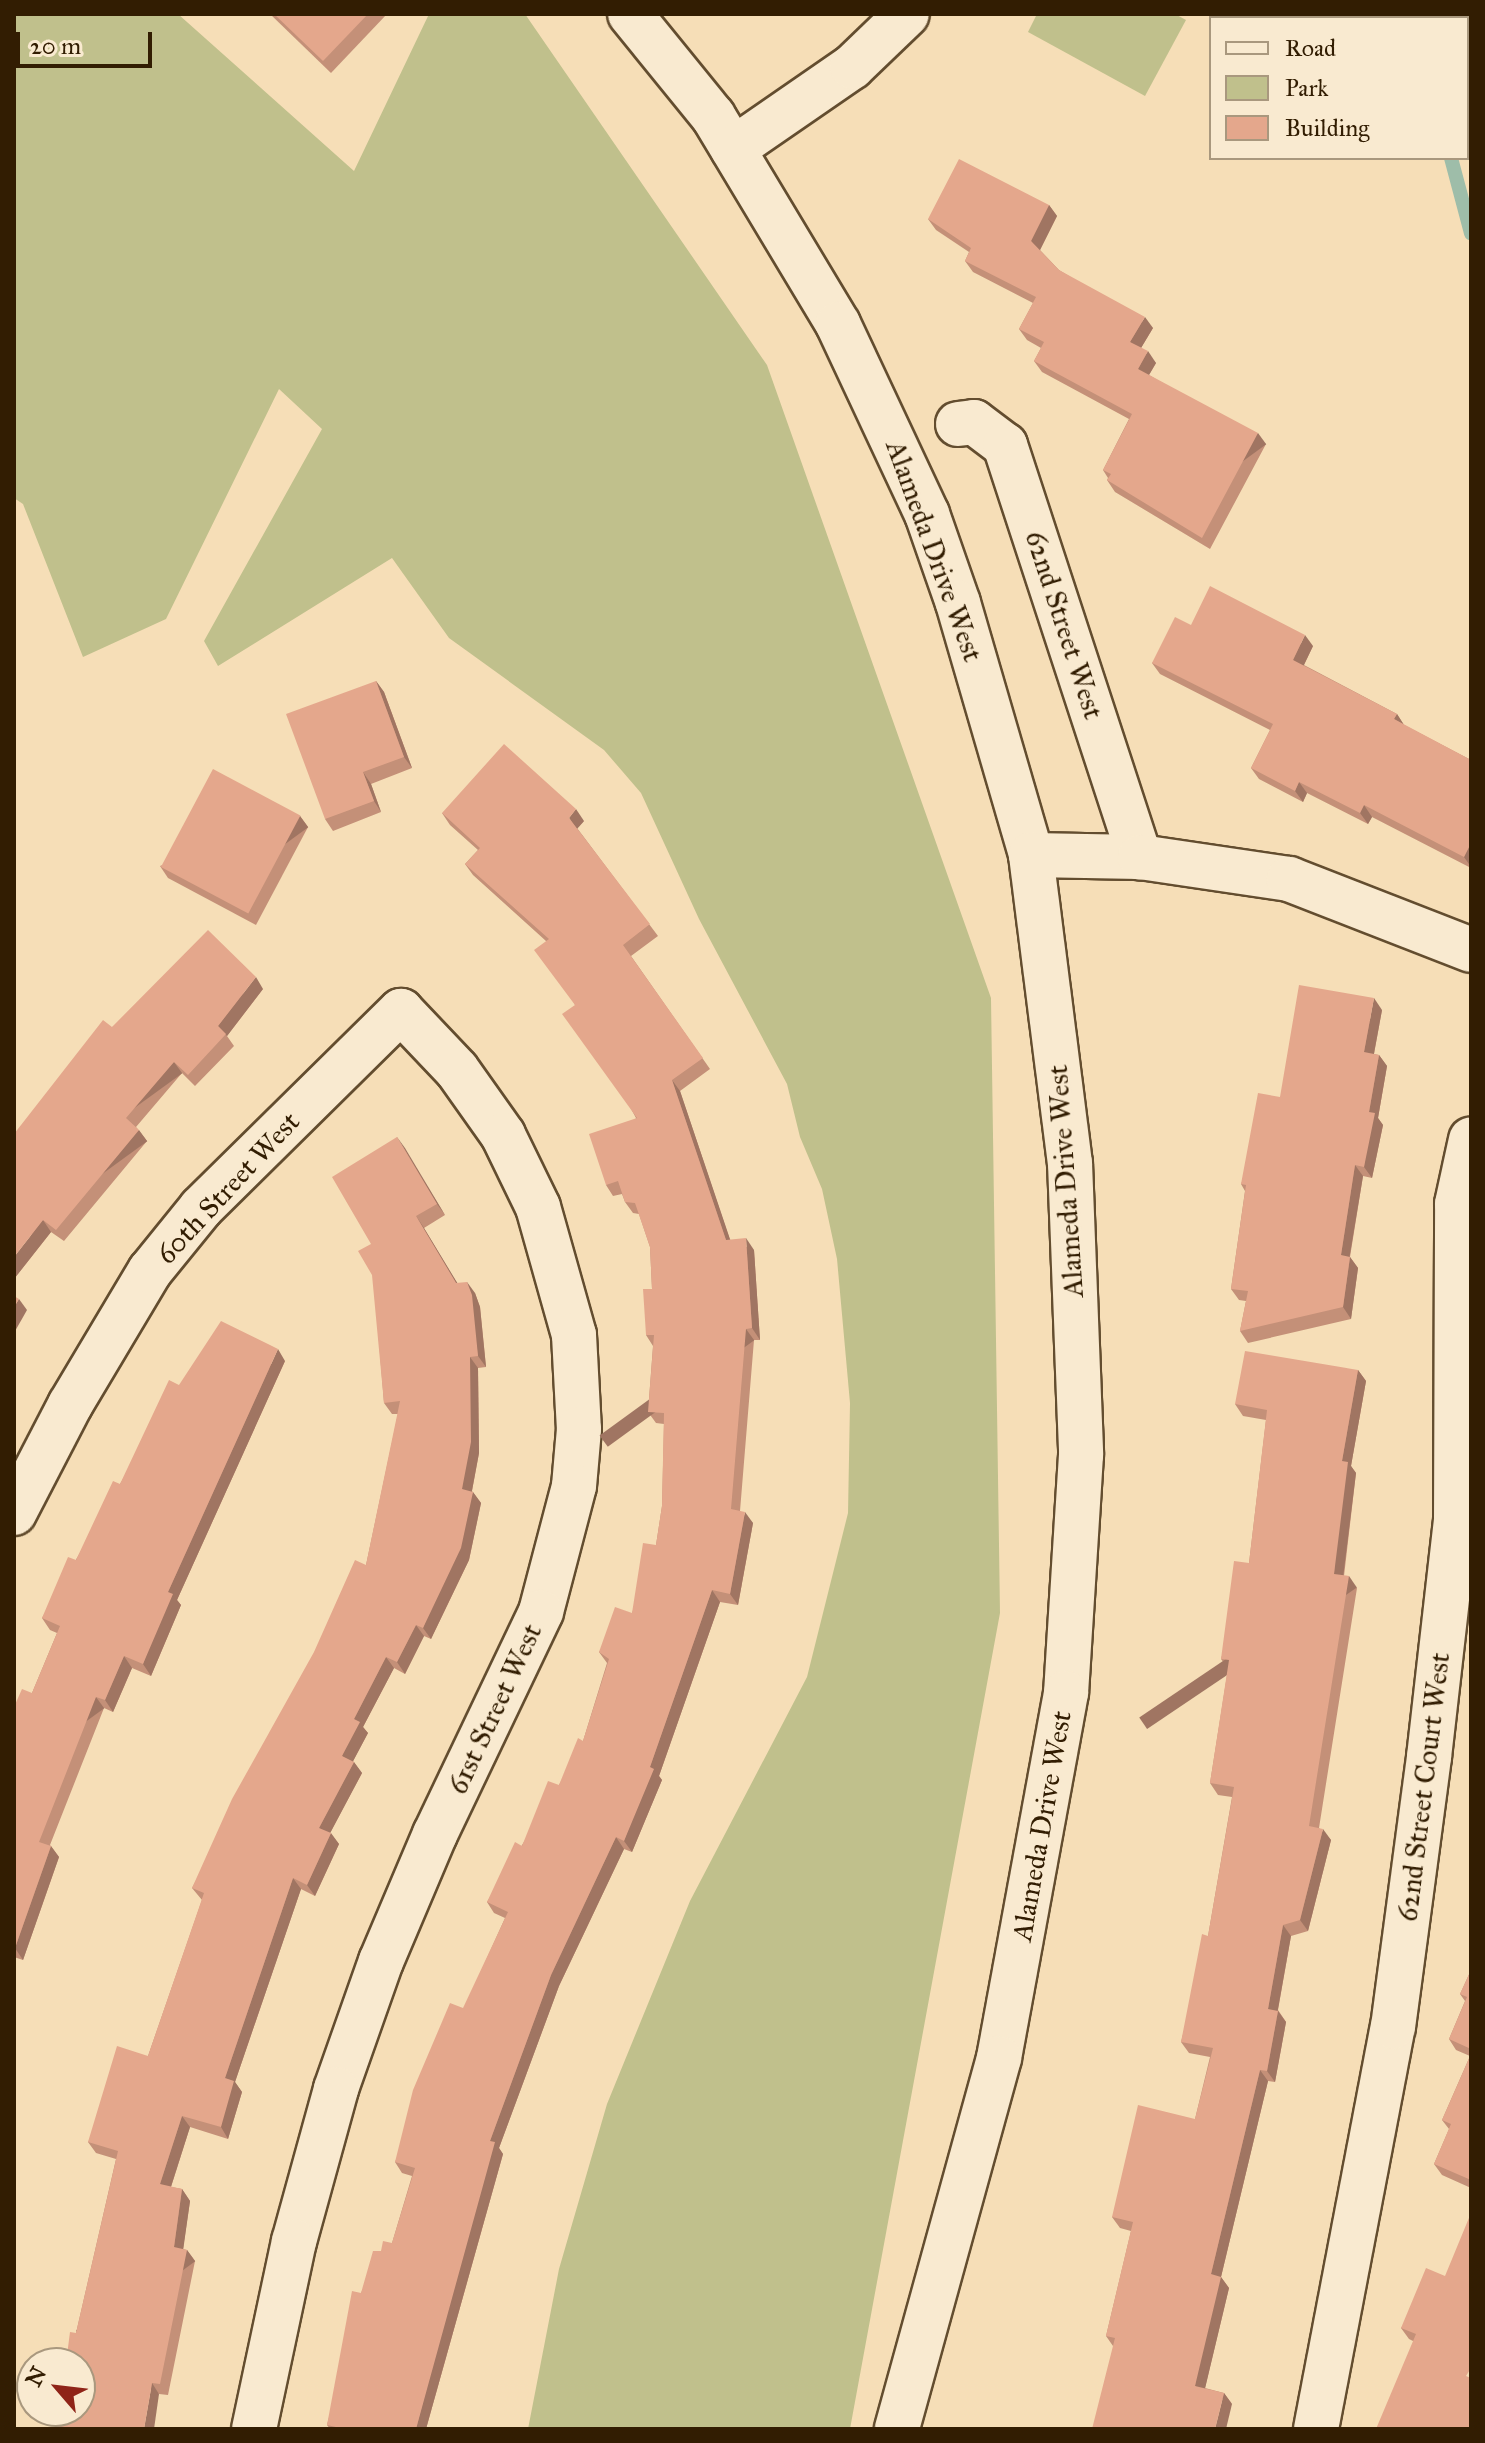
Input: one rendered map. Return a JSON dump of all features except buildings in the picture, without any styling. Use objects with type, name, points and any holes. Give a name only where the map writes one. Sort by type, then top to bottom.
[{"type":"street","name":"Alameda Drive West","points":[[630,14],[713,116],[838,324],[927,514],[1031,855],[1070,1163],[1081,1455],[1066,1693],[999,2058],[897,2429]]},
{"type":"street","points":[[733,149],[852,67],[907,14]]},
{"type":"street","name":"62nd Street West","points":[[958,424],[974,422],[1005,445],[1140,857]]},
{"type":"street","points":[[1031,855],[1140,857],[1289,879],[1471,950]]},
{"type":"street","name":"60th Street West","points":[[14,1513],[70,1405],[150,1271],[201,1208],[401,1011]]},
{"type":"street","name":"61st Street West","points":[[254,2429],[294,2241],[336,2089],[381,1961],[435,1834],[541,1612],[574,1486],[579,1429],[574,1335],[538,1207],[503,1135],[466,1083],[401,1011]]},
{"type":"street","name":"62nd Street Court West","points":[[1316,2429],[1393,2027],[1429,1757],[1456,1521],[1457,1204],[1471,1140]]},
{"type":"green space","points":[[14,14],[178,14],[354,171],[429,14],[525,14],[767,365],[991,998],[1000,1613],[850,2429],[528,2429],[559,2269],[607,2104],[690,1901],[807,1677],[848,1513],[850,1403],[837,1259],[822,1189],[800,1137],[787,1084],[699,919],[641,793],[604,750],[449,638],[392,558],[218,666],[204,641],[322,429],[279,389],[166,619],[83,657],[23,504],[14,498]]},
{"type":"green space","points":[[1037,14],[1175,14],[1186,20],[1145,96],[1028,32]]},
{"type":"waterway","points":[[1452,160],[1471,233]]}]
